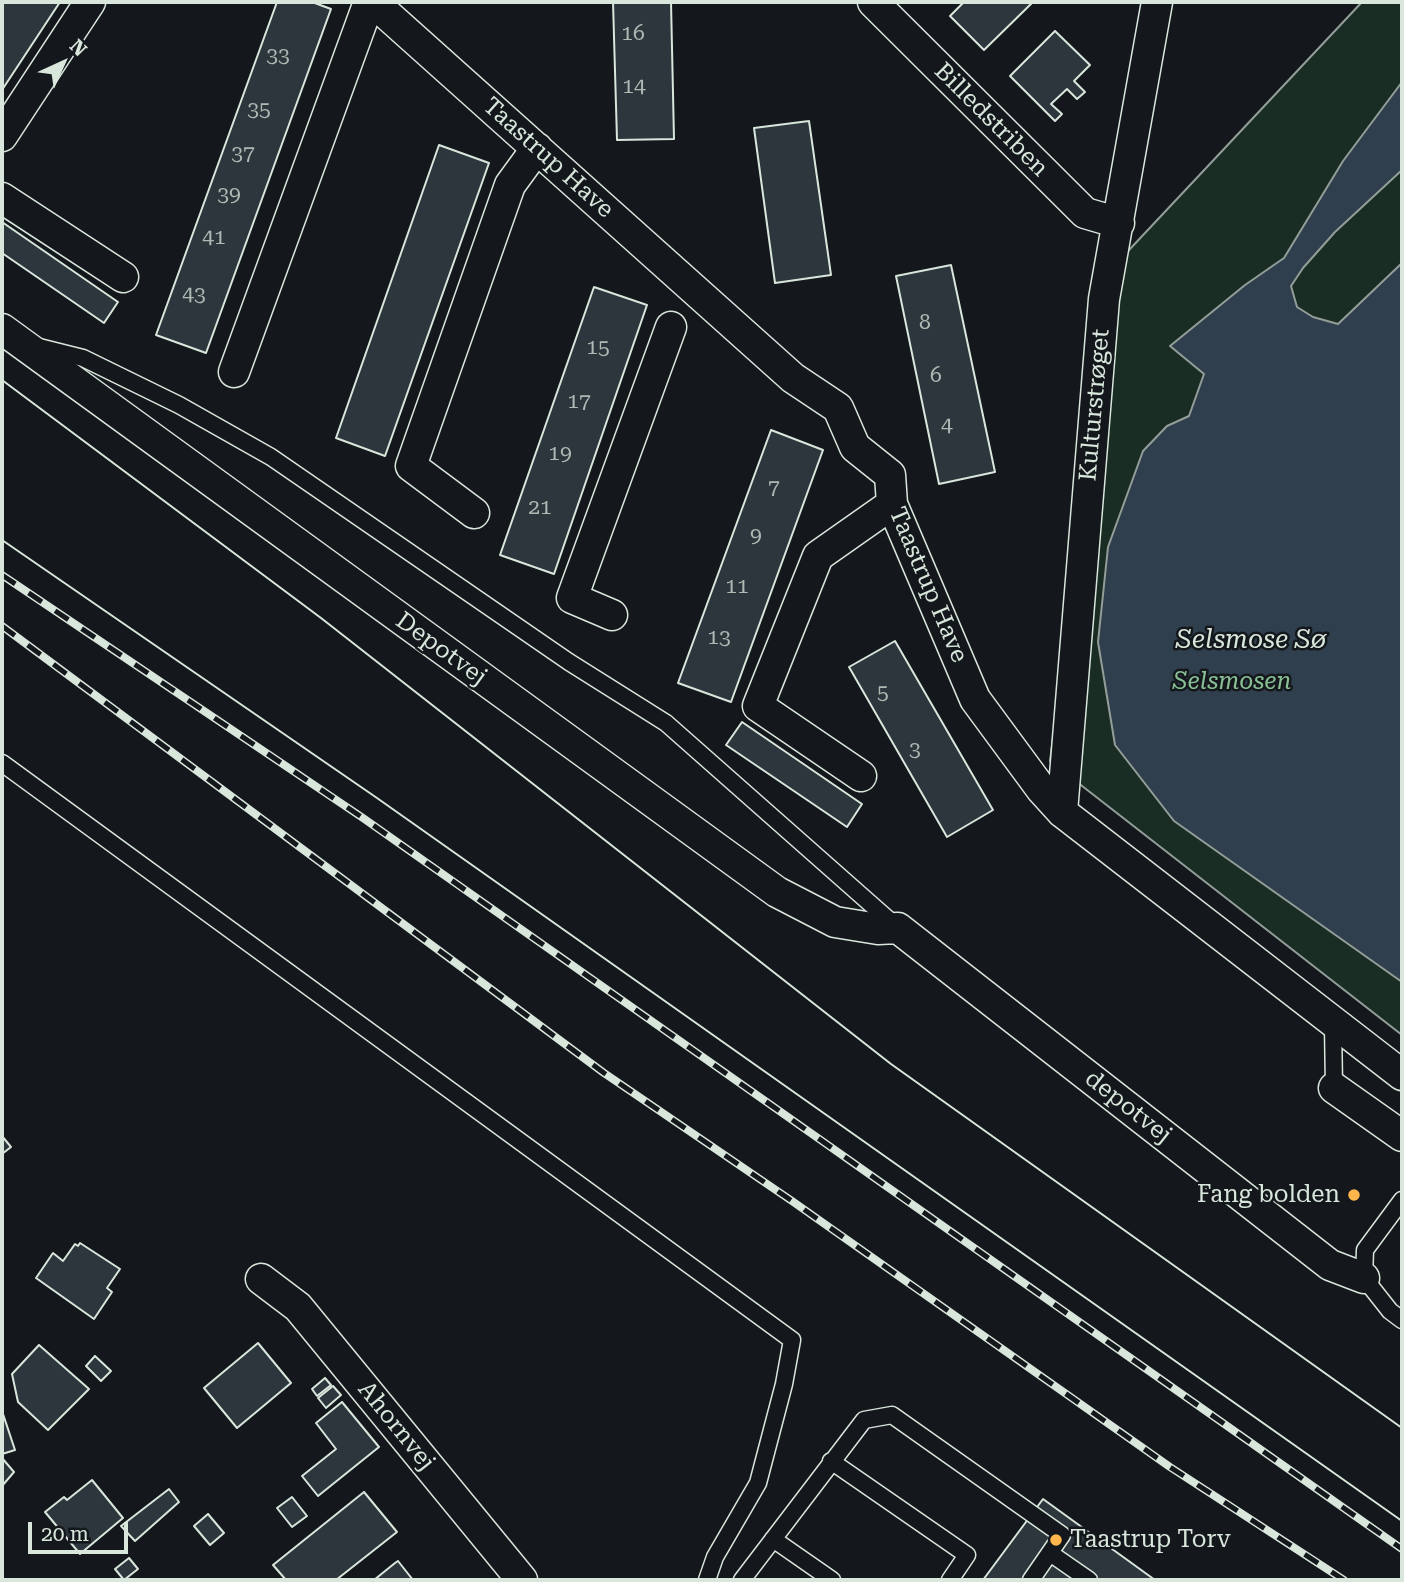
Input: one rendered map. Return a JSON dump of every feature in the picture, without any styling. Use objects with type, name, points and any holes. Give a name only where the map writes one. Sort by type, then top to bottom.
[{"type":"street","points":[[2,136],[90,2]]},
{"type":"street","points":[[234,372],[371,2]]},
{"type":"street","name":"Taastrup Have","points":[[371,2],[793,378],[838,408],[855,447],[890,475],[892,504],[975,699],[1042,790],[1062,812],[1402,1075]]},
{"type":"street","name":"Billedstriben","points":[[873,2],[1085,213],[1119,223]]},
{"type":"street","name":"Kulturstrøget","points":[[1062,812],[1104,299],[1157,2]]},
{"type":"street","points":[[474,513],[411,466],[510,184],[537,148]]},
{"type":"street","points":[[2,198],[123,278]]},
{"type":"street","points":[[612,615],[572,598],[671,327]]},
{"type":"street","name":"Depotvej","points":[[11,335],[777,892],[835,922],[878,929],[898,928]]},
{"type":"street","points":[[861,776],[758,706],[818,556],[892,504]]},
{"type":"street","name":"depotvej","points":[[898,928],[1330,1265],[1364,1278]]},
{"type":"street","points":[[1334,1088],[1402,1136]]},
{"type":"street","name":"Ahornvej","points":[[261,1279],[298,1307],[522,1580]]},
{"type":"lane","points":[[11,335],[83,358],[179,405],[271,457],[569,662],[667,723],[898,928]]},
{"type":"lane","points":[[2,763],[792,1340],[784,1384],[758,1483],[715,1557],[707,1580]]},
{"type":"lane","points":[[1334,1024],[1334,1088]]},
{"type":"lane","points":[[1402,1200],[1365,1250],[1364,1278],[1390,1311],[1402,1320]]},
{"type":"lane","points":[[742,1580],[864,1420],[892,1415],[1062,1535],[1031,1580]]},
{"type":"lane","points":[[831,1461],[967,1555],[950,1580]]},
{"type":"lane","points":[[773,1539],[832,1580]]},
{"type":"lane","points":[[1050,1553],[1089,1580]]},
{"type":"green space","name":"Selsmose Sø","points":[[1362,2],[1402,2],[1402,1035],[1050,761],[1114,266]]},
{"type":"water","name":"Selsmose Sø","points":[[1402,82],[1402,170],[1335,232],[1291,286],[1297,307],[1313,317],[1338,324],[1402,263],[1402,982],[1174,821],[1115,745],[1098,642],[1108,547],[1143,451],[1167,426],[1189,416],[1204,374],[1170,346],[1245,285],[1284,258],[1343,161]]},
{"type":"building","points":[[2,2],[60,2],[2,90]]},
{"type":"building","points":[[277,2],[312,2],[331,9],[206,353],[156,335]]},
{"type":"building","points":[[613,2],[671,2],[674,139],[617,140]]},
{"type":"building","points":[[964,2],[1033,2],[984,50],[950,16]]},
{"type":"building","points":[[1055,31],[1090,65],[1074,81],[1085,92],[1077,99],[1067,89],[1051,104],[1062,114],[1055,121],[1010,76]]},
{"type":"building","points":[[809,121],[831,275],[775,283],[754,128]]},
{"type":"building","points":[[439,145],[489,163],[385,456],[336,438]]},
{"type":"building","points":[[2,222],[118,302],[104,323],[2,253]]},
{"type":"building","points":[[951,265],[995,472],[939,484],[896,276]]},
{"type":"building","points":[[594,287],[647,305],[554,574],[500,555]]},
{"type":"building","points":[[771,430],[823,450],[731,702],[678,683]]},
{"type":"building","points":[[895,641],[993,810],[947,837],[849,667]]},
{"type":"building","points":[[742,722],[862,804],[847,827],[726,745]]},
{"type":"building","points":[[2,1136],[11,1147],[2,1154]]},
{"type":"building","points":[[80,1243],[120,1269],[107,1288],[112,1292],[94,1319],[36,1278],[53,1253],[63,1261],[75,1244],[78,1246]]},
{"type":"building","points":[[258,1343],[291,1383],[237,1428],[204,1388]]},
{"type":"building","points":[[39,1345],[89,1389],[48,1430],[18,1402],[12,1374]]},
{"type":"building","points":[[95,1356],[111,1371],[101,1381],[86,1366]]},
{"type":"building","points":[[325,1378],[331,1385],[317,1396],[312,1389]]},
{"type":"building","points":[[333,1386],[341,1395],[326,1408],[318,1398]]},
{"type":"building","points":[[342,1402],[379,1447],[318,1496],[302,1476],[336,1449],[316,1423]]},
{"type":"building","points":[[2,1411],[15,1450],[2,1454]]},
{"type":"building","points":[[2,1458],[14,1472],[2,1486]]},
{"type":"building","points":[[92,1480],[123,1518],[80,1554],[45,1512],[64,1497],[67,1500]]},
{"type":"building","points":[[169,1489],[179,1502],[135,1541],[121,1526]]},
{"type":"building","points":[[364,1492],[397,1532],[336,1580],[286,1580],[273,1565]]},
{"type":"building","points":[[292,1497],[307,1516],[292,1527],[277,1508]]},
{"type":"building","name":"Taastrup Torv","points":[[1043,1499],[1155,1580],[983,1580]]},
{"type":"building","points":[[208,1514],[224,1533],[210,1545],[194,1526]]},
{"type":"building","points":[[129,1558],[138,1569],[124,1580],[115,1569]]},
{"type":"building","points":[[398,1561],[413,1580],[374,1580],[395,1563]]},
{"type":"tram line","points":[[2,380],[321,618],[891,1064],[1402,1428]]},
{"type":"tram line","points":[[2,540],[377,798],[1402,1521]]},
{"type":"railway","points":[[2,575],[363,818],[1402,1549]]},
{"type":"railway","points":[[2,626],[604,1073],[792,1201],[1170,1467],[1344,1580]]},
{"type":"place","name":"Fang bolden","points":[[1354,1195]]},
{"type":"place","name":"Taastrup Torv","points":[[1056,1540]]},
{"type":"park label","name":"Selsmosen","points":[[1232,682]]}]
